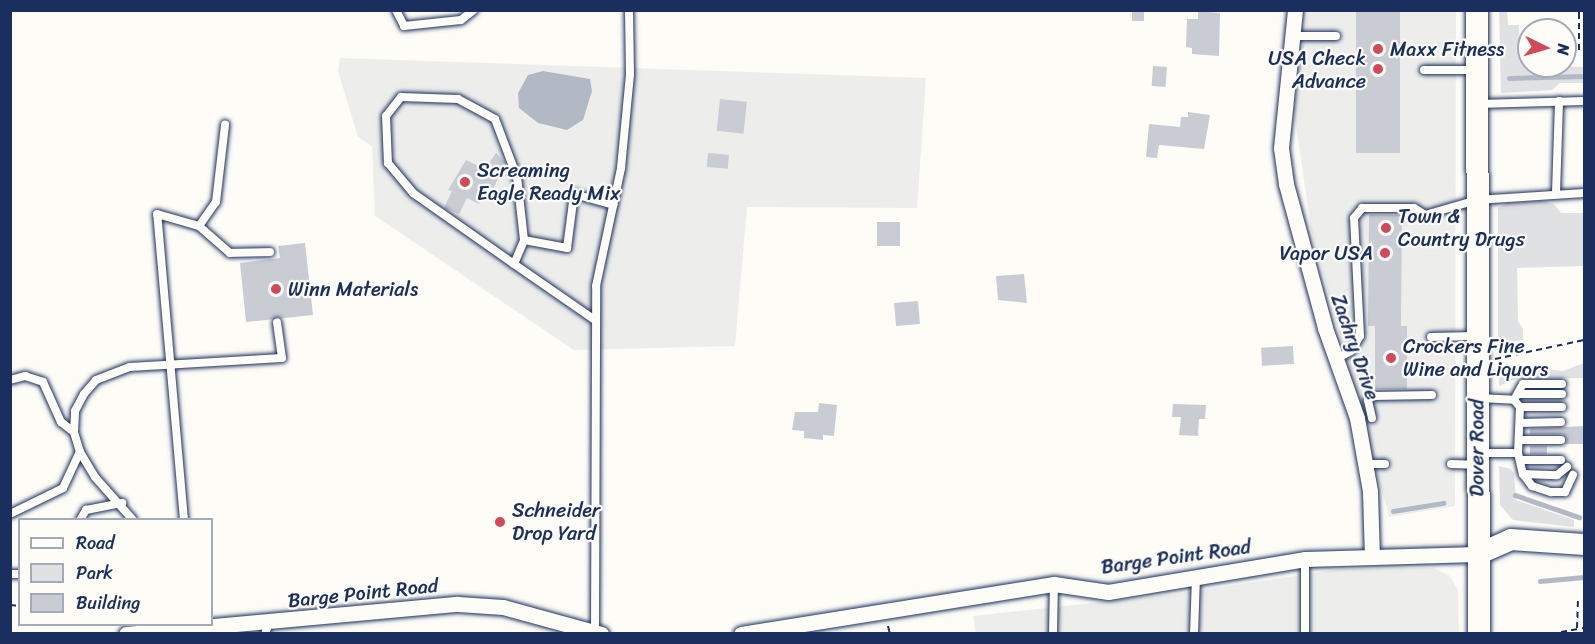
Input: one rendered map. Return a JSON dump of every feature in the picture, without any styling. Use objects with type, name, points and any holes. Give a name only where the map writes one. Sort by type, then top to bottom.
[{"type":"main road","name":"Dover Road","points":[[1477,10],[1476,554],[1479,633]]},
{"type":"main road","points":[[1476,554],[1510,539],[1584,544]]},
{"type":"street","name":"Zachry Drive","points":[[1295,10],[1281,148],[1294,221],[1336,359],[1357,418],[1366,464],[1372,557]]},
{"type":"street","name":"Barge Point Road","points":[[741,633],[1054,584],[1108,592],[1305,559],[1476,554]]},
{"type":"street","name":"Barge Point Road","points":[[126,633],[193,627],[267,628],[458,604],[503,607],[598,633]]},
{"type":"lane","points":[[396,10],[404,26],[461,20],[474,10]]},
{"type":"lane","points":[[598,633],[596,286],[614,205],[627,113],[629,10]]},
{"type":"lane","points":[[1292,36],[1336,36]]},
{"type":"lane","points":[[1424,70],[1477,70]]},
{"type":"lane","points":[[514,264],[524,240],[517,177],[495,119],[458,99],[401,97],[386,116],[388,163],[412,194],[595,320]]},
{"type":"lane","points":[[1556,193],[1559,102]]},
{"type":"lane","points":[[1477,104],[1584,102]]},
{"type":"lane","points":[[199,226],[216,202],[225,125]]},
{"type":"lane","points":[[1336,359],[1351,351],[1360,336],[1354,224],[1362,208],[1414,208],[1425,214],[1477,200],[1556,193],[1584,193]]},
{"type":"lane","points":[[524,240],[567,248],[574,194],[614,205]]},
{"type":"lane","points":[[184,518],[157,214],[199,226],[230,253],[270,252]]},
{"type":"lane","points":[[132,518],[122,503],[95,477],[80,452],[74,432],[75,411],[96,380],[130,367],[282,358],[277,322]]},
{"type":"lane","points":[[1431,337],[1477,336]]},
{"type":"lane","points":[[10,380],[25,376],[43,382],[61,422],[74,432]]},
{"type":"lane","points":[[1516,397],[1523,384],[1562,384]]},
{"type":"lane","points":[[1477,398],[1562,394]]},
{"type":"lane","points":[[1372,418],[1368,400],[1372,396],[1432,395]]},
{"type":"lane","points":[[1516,397],[1520,407],[1519,457],[1523,474],[1532,486],[1551,492],[1564,492],[1573,475]]},
{"type":"lane","points":[[1520,407],[1562,407]]},
{"type":"lane","points":[[1520,423],[1561,422]]},
{"type":"lane","points":[[1519,440],[1561,440]]},
{"type":"lane","points":[[10,514],[63,488],[80,452]]},
{"type":"lane","points":[[1451,464],[1477,459],[1519,457],[1564,464],[1557,475],[1523,474]]},
{"type":"lane","points":[[1366,464],[1385,464]]},
{"type":"lane","points":[[81,518],[86,510],[122,503]]},
{"type":"lane","points":[[1305,559],[1305,633]]},
{"type":"lane","points":[[1194,633],[1196,578]]},
{"type":"lane","points":[[1053,633],[1054,584]]},
{"type":"path","points":[[1579,10],[1579,50]]},
{"type":"path","points":[[1477,362],[1522,356],[1584,339]]},
{"type":"path","points":[[1578,597],[1578,628]]},
{"type":"path","points":[[1561,632],[1584,628]]},
{"type":"shaded area","points":[[1308,11],[1456,11],[1455,506],[1389,517],[1311,229],[1294,111]]},
{"type":"shaded area","name":"Screaming Eagle Ready Mix","points":[[340,58],[926,78],[917,208],[747,207],[735,346],[574,350],[375,216],[372,146],[358,137],[338,71]]},
{"type":"shaded area","points":[[543,71],[590,79],[592,91],[583,120],[567,130],[538,123],[519,108],[518,93],[528,75]]},
{"type":"shaded area","points":[[1434,568],[1450,576],[1458,590],[1459,633],[976,634],[973,616],[1176,594],[1341,569]]},
{"type":"green space","points":[[1499,11],[1507,11],[1508,25],[1517,25],[1517,78],[1577,78],[1577,67],[1584,67],[1584,83],[1560,83],[1552,90],[1501,93]]},
{"type":"green space","points":[[1542,201],[1554,204],[1561,213],[1584,213],[1584,266],[1517,268],[1518,321],[1523,329],[1523,340],[1498,345],[1498,208],[1508,203]]},
{"type":"green space","points":[[1584,363],[1584,378],[1516,379],[1499,386],[1499,371],[1511,365],[1563,371]]},
{"type":"green space","points":[[1499,466],[1511,469],[1514,474],[1516,500],[1574,520],[1574,527],[1513,520],[1500,505]]},
{"type":"building","points":[[1132,10],[1144,10],[1144,21],[1132,21]]},
{"type":"building","points":[[1356,10],[1400,10],[1400,153],[1356,153]]},
{"type":"building","points":[[1198,11],[1220,13],[1219,56],[1192,54],[1192,48],[1186,47],[1187,19],[1198,19]]},
{"type":"building","points":[[1153,66],[1167,67],[1166,87],[1152,86]]},
{"type":"building","points":[[720,99],[747,102],[744,134],[717,131]]},
{"type":"building","points":[[1188,112],[1210,115],[1204,149],[1159,145],[1157,158],[1146,157],[1149,124],[1180,127],[1181,117],[1188,117]]},
{"type":"building","name":"Screaming Eagle Ready Mix","points":[[496,153],[505,162],[488,201],[482,198],[479,204],[467,198],[459,214],[444,208],[452,191],[448,190],[466,160],[485,169]]},
{"type":"building","points":[[708,153],[729,155],[728,169],[707,167]]},
{"type":"building","name":"Crockers Fine Wine and Liquors","points":[[1369,215],[1402,215],[1401,326],[1407,326],[1407,389],[1375,389],[1375,326],[1368,326]]},
{"type":"building","points":[[877,222],[900,222],[900,246],[877,246]]},
{"type":"building","name":"Winn Materials","points":[[305,243],[313,315],[246,322],[240,263],[280,258],[278,246]]},
{"type":"building","points":[[1024,274],[1027,303],[998,300],[996,276]]},
{"type":"building","points":[[918,301],[920,324],[896,326],[894,303]]},
{"type":"building","points":[[1293,346],[1294,364],[1262,366],[1261,348]]},
{"type":"building","points":[[819,403],[837,405],[834,436],[823,435],[823,440],[804,438],[804,431],[792,430],[795,412],[818,412]]},
{"type":"building","points":[[1173,404],[1206,405],[1205,419],[1199,419],[1198,436],[1179,435],[1181,417],[1172,417]]},
{"type":"building","points":[[1584,426],[1584,444],[1565,444],[1566,438],[1562,434],[1530,434],[1530,429]]},
{"type":"building","points":[[1530,446],[1547,446],[1547,454],[1530,454]]},
{"type":"waterway","points":[[1509,78],[1584,76]]},
{"type":"waterway","points":[[1515,495],[1579,517]]},
{"type":"waterway","points":[[1393,511],[1443,503]]},
{"type":"waterway","points":[[1540,581],[1584,577]]},
{"type":"place","name":"Maxx Fitness","points":[[1378,49]]},
{"type":"place","name":"USA Check Advance","points":[[1378,69]]},
{"type":"place","name":"Screaming Eagle Ready Mix","points":[[465,182]]},
{"type":"place","name":"Town & Country Drugs","points":[[1386,228]]},
{"type":"place","name":"Vapor USA","points":[[1385,253]]},
{"type":"place","name":"Winn Materials","points":[[276,289]]},
{"type":"place","name":"Crockers Fine Wine and Liquors","points":[[1391,358]]},
{"type":"place","name":"Schneider Drop Yard","points":[[500,522]]}]
